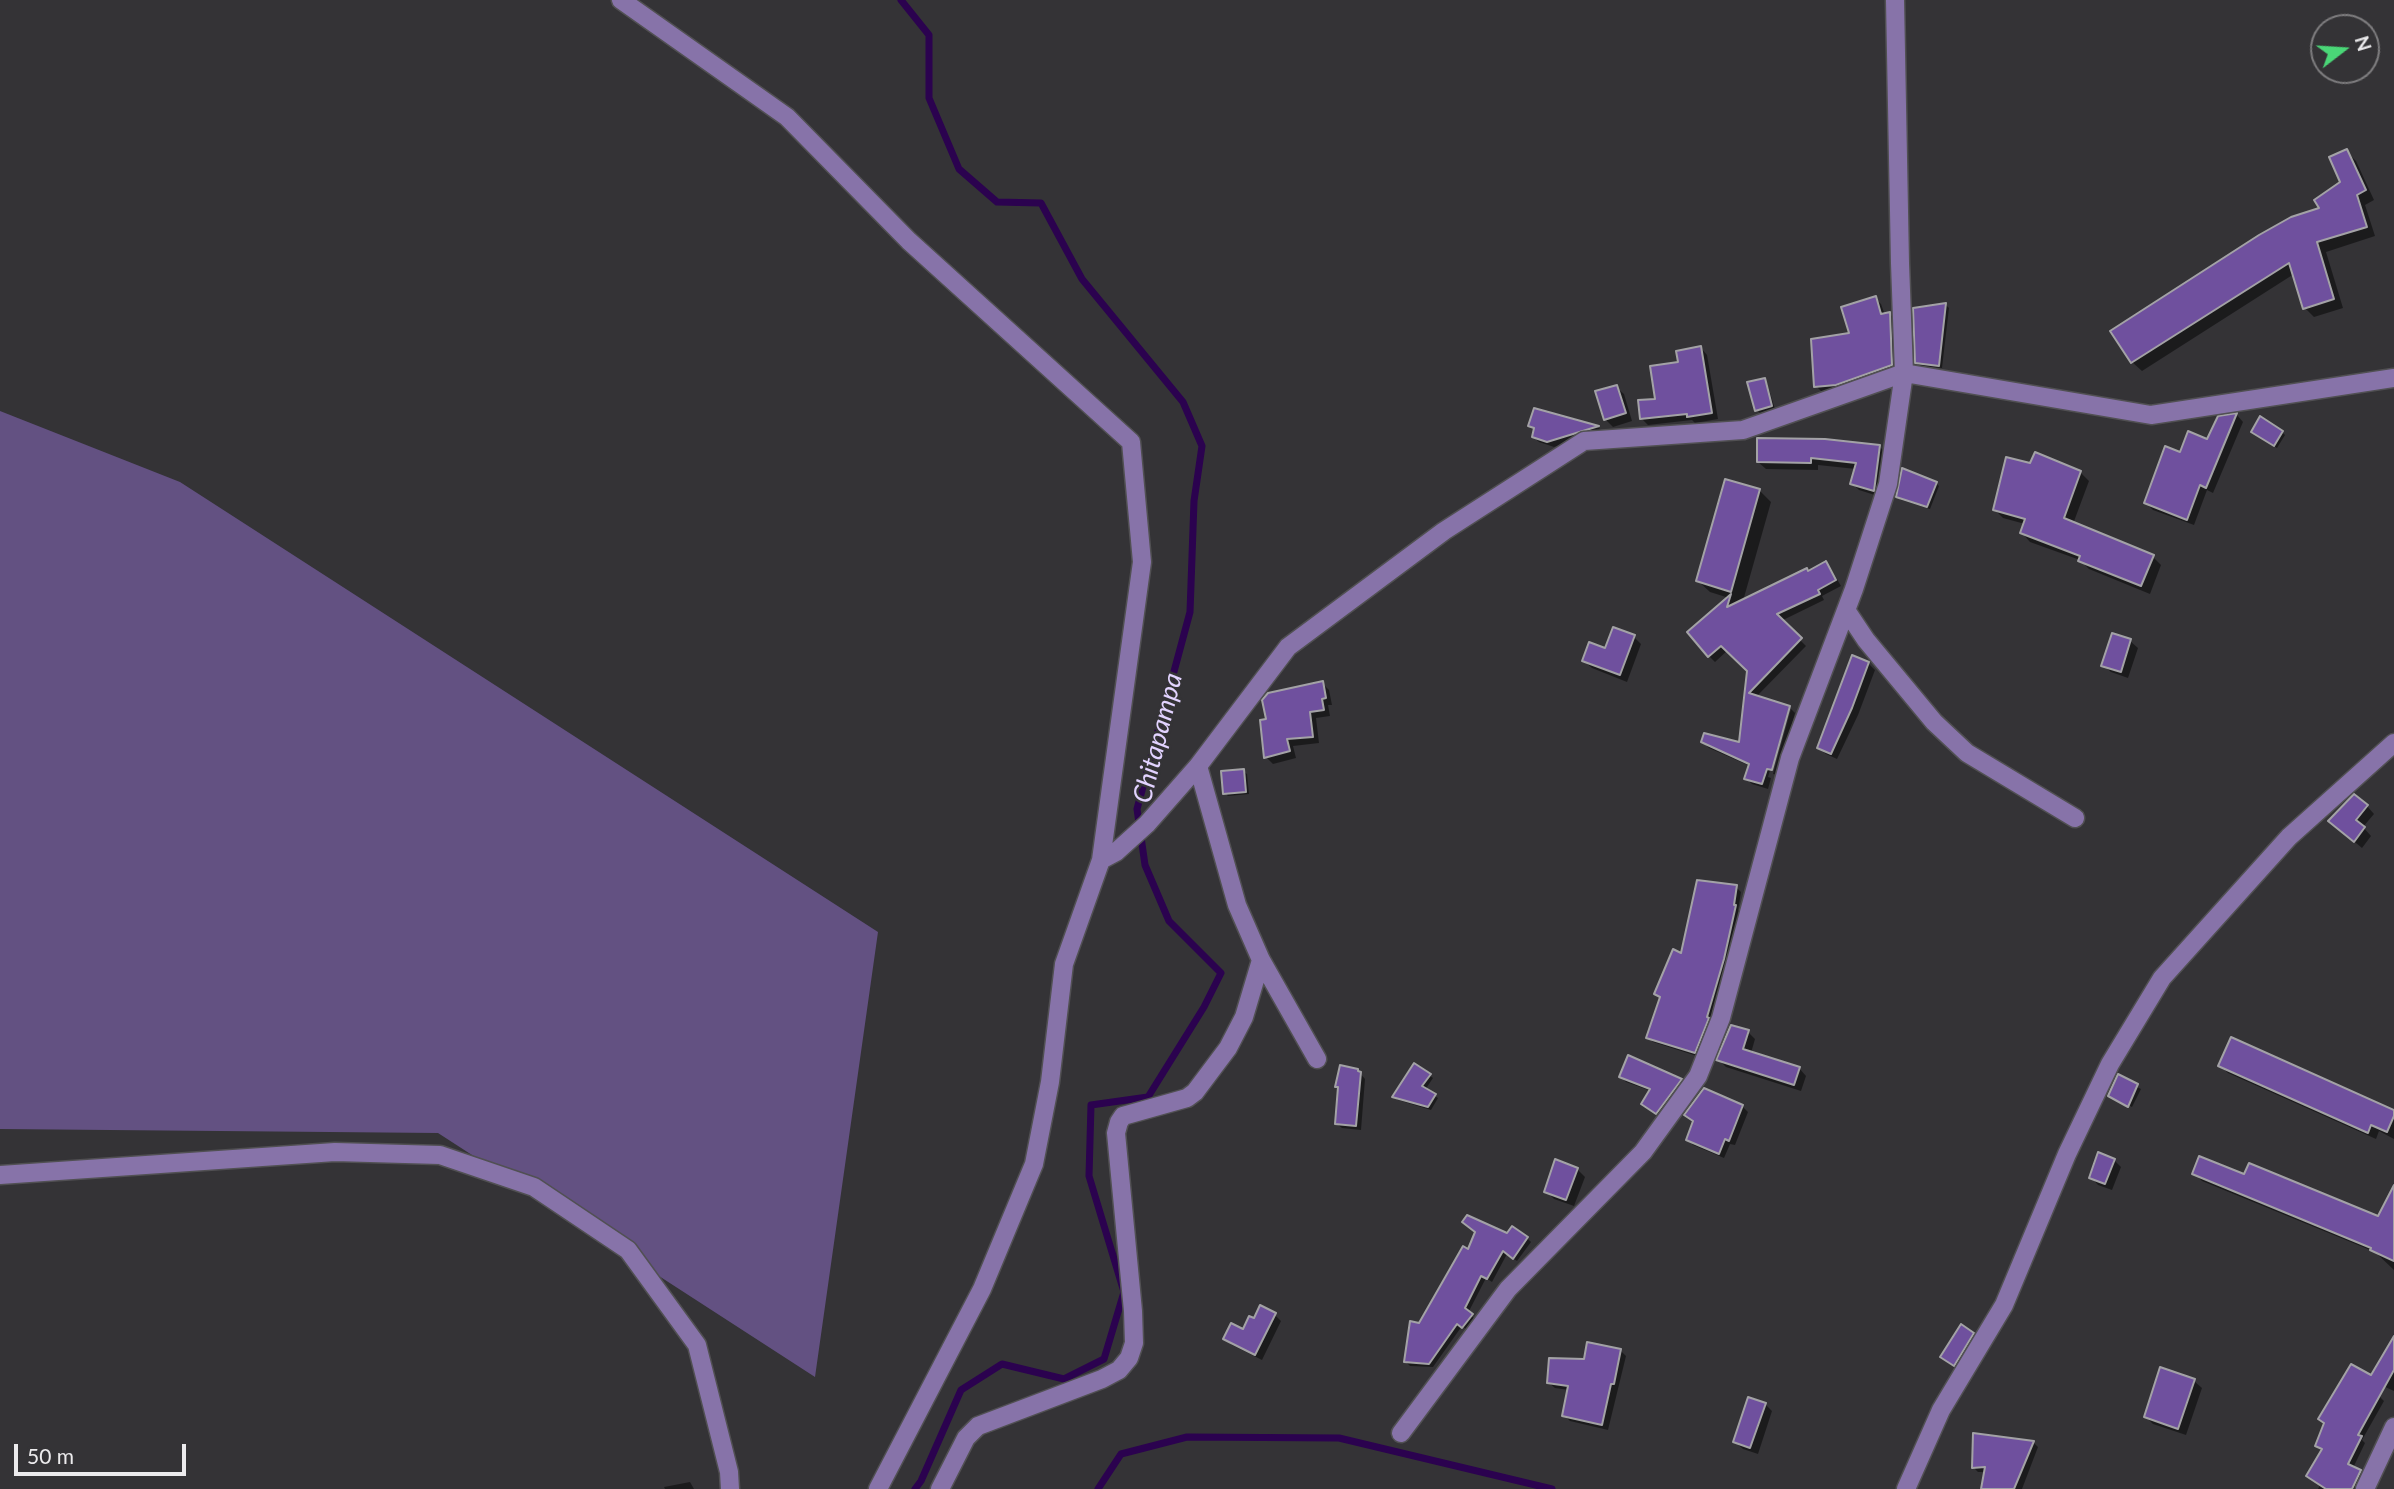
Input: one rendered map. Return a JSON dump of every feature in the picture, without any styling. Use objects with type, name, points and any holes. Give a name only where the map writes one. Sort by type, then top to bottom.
[{"type":"street","points":[[621,0],[787,117],[909,241],[1131,442],[1142,562],[1108,856],[1064,964],[1050,1082],[1034,1164],[982,1289],[878,1489]]},
{"type":"street","points":[[1401,1433],[1508,1289],[1643,1152],[1699,1076],[1721,1017],[1790,758],[1846,610],[1888,484],[1904,373],[1895,0]]},
{"type":"street","points":[[1108,856],[1147,824],[1198,766],[1288,647],[1444,531],[1584,440],[1743,430],[1904,373],[2151,415],[2394,378]]},
{"type":"street","points":[[1846,610],[1866,640],[1934,722],[1967,753],[2075,818]]},
{"type":"street","points":[[1906,1489],[1941,1410],[2004,1305],[2067,1153],[2110,1064],[2162,978],[2289,836],[2394,743]]},
{"type":"street","points":[[1198,766],[1237,905],[1261,960],[1317,1059]]},
{"type":"street","points":[[940,1489],[966,1438],[978,1426],[1102,1379],[1119,1370],[1129,1359],[1133,1343],[1133,1311],[1116,1133],[1119,1122],[1123,1115],[1187,1098],[1195,1092],[1228,1048],[1244,1017],[1261,960]]},
{"type":"street","points":[[0,1175],[335,1152],[440,1155],[534,1187],[628,1250],[697,1345],[729,1472],[730,1489]]},
{"type":"street","points":[[2365,1489],[2394,1427]]},
{"type":"shaded area","points":[[0,411],[180,482],[878,932],[815,1377],[438,1133],[0,1129]]},
{"type":"building","points":[[2347,149],[2366,190],[2357,195],[2367,227],[2317,242],[2334,299],[2303,309],[2289,263],[2131,363],[2110,331],[2259,235],[2291,217],[2319,208],[2314,200],[2340,182],[2329,157]]},
{"type":"building","points":[[1876,296],[1881,314],[1890,312],[1892,365],[1836,385],[1814,387],[1811,339],[1849,333],[1841,307]]},
{"type":"building","points":[[1946,303],[1939,366],[1915,363],[1913,308]]},
{"type":"building","points":[[1701,346],[1712,413],[1640,419],[1638,400],[1655,399],[1650,366],[1678,362],[1676,351]]},
{"type":"building","points":[[1765,378],[1772,406],[1755,411],[1747,382]]},
{"type":"building","points":[[1617,385],[1626,413],[1604,420],[1595,391]]},
{"type":"building","points":[[1534,408],[1599,426],[1547,442],[1532,437],[1534,428],[1528,426]]},
{"type":"building","points":[[2237,413],[2206,488],[2200,485],[2187,520],[2144,503],[2165,446],[2180,452],[2188,431],[2207,439],[2218,416]]},
{"type":"building","points":[[2260,416],[2283,431],[2274,446],[2251,432]]},
{"type":"building","points":[[1757,438],[1825,439],[1880,445],[1874,491],[1850,484],[1856,463],[1811,458],[1811,463],[1757,462]]},
{"type":"building","points":[[2035,452],[2081,471],[2064,518],[2154,555],[2141,586],[2078,561],[2080,556],[2020,533],[2025,519],[1993,510],[2006,457],[2030,463]]},
{"type":"building","points":[[1902,468],[1937,482],[1927,507],[1896,497]]},
{"type":"building","points":[[1725,479],[1760,489],[1731,592],[1696,581]]},
{"type":"building","points":[[1826,561],[1836,580],[1818,590],[1820,594],[1777,614],[1802,638],[1749,693],[1790,706],[1772,770],[1767,769],[1762,784],[1744,779],[1749,764],[1701,742],[1704,733],[1739,742],[1747,671],[1721,646],[1708,657],[1687,632],[1731,594],[1727,607]]},
{"type":"building","points":[[1613,627],[1635,635],[1620,675],[1582,661],[1589,642],[1605,648]]},
{"type":"building","points":[[2112,633],[2131,639],[2121,672],[2101,666]]},
{"type":"building","points":[[1852,655],[1869,662],[1831,754],[1817,748]]},
{"type":"building","points":[[1323,681],[1326,698],[1322,699],[1324,710],[1310,712],[1313,737],[1287,739],[1290,751],[1264,758],[1260,720],[1266,719],[1262,700],[1268,693]]},
{"type":"building","points":[[1244,769],[1246,792],[1223,794],[1221,771]]},
{"type":"building","points":[[2354,794],[2368,805],[2356,820],[2365,827],[2354,842],[2328,821]]},
{"type":"building","points":[[1697,880],[1737,885],[1736,905],[1724,959],[1707,1017],[1709,1018],[1695,1053],[1646,1038],[1660,997],[1654,994],[1673,949],[1681,953]]},
{"type":"building","points":[[1731,1025],[1749,1030],[1743,1049],[1800,1067],[1794,1085],[1716,1060]]},
{"type":"building","points":[[2231,1037],[2394,1110],[2387,1132],[2371,1125],[2368,1133],[2218,1066]]},
{"type":"building","points":[[1628,1055],[1682,1079],[1656,1114],[1641,1104],[1650,1089],[1619,1077]]},
{"type":"building","points":[[1414,1063],[1431,1074],[1422,1086],[1436,1094],[1428,1107],[1392,1097]]},
{"type":"building","points":[[1340,1065],[1361,1072],[1356,1126],[1335,1124],[1338,1087],[1335,1087]]},
{"type":"building","points":[[2118,1074],[2138,1084],[2128,1107],[2108,1096]]},
{"type":"building","points":[[1704,1088],[1743,1105],[1729,1141],[1725,1139],[1719,1154],[1686,1140],[1693,1121],[1684,1115]]},
{"type":"building","points":[[2098,1152],[2115,1159],[2105,1184],[2089,1178]]},
{"type":"building","points":[[2199,1156],[2244,1174],[2249,1163],[2378,1216],[2394,1185],[2394,1261],[2370,1250],[2371,1248],[2192,1174]]},
{"type":"building","points":[[1555,1159],[1578,1168],[1566,1200],[1544,1192]]},
{"type":"building","points":[[1467,1215],[1507,1233],[1512,1226],[1528,1237],[1513,1259],[1503,1251],[1487,1279],[1481,1276],[1465,1308],[1473,1314],[1462,1328],[1457,1324],[1429,1364],[1404,1362],[1410,1321],[1419,1323],[1463,1246],[1468,1249],[1475,1232],[1462,1222]]},
{"type":"building","points":[[1260,1305],[1276,1313],[1255,1355],[1223,1339],[1231,1323],[1243,1329],[1249,1316],[1254,1318]]},
{"type":"building","points":[[1961,1324],[1974,1333],[1954,1366],[1940,1357]]},
{"type":"building","points":[[2394,1336],[2394,1370],[2358,1435],[2362,1436],[2348,1464],[2361,1470],[2352,1489],[2326,1489],[2306,1476],[2322,1449],[2315,1446],[2324,1423],[2318,1419],[2351,1364],[2371,1375]]},
{"type":"building","points":[[1587,1342],[1621,1349],[1602,1425],[1562,1416],[1568,1386],[1547,1383],[1549,1358],[1584,1359]]},
{"type":"building","points":[[2160,1367],[2195,1379],[2178,1429],[2144,1417]]},
{"type":"building","points":[[1748,1397],[1766,1403],[1750,1448],[1733,1442]]},
{"type":"building","points":[[1973,1433],[2034,1441],[2014,1489],[1981,1489],[1985,1467],[1972,1468]]},
{"type":"waterway","name":"Chitapampa","points":[[901,0],[929,35],[929,98],[959,169],[997,202],[1041,203],[1082,279],[1183,402],[1202,446],[1194,501],[1190,612],[1137,809],[1145,865],[1169,921],[1221,973],[1204,1007],[1148,1097],[1091,1105],[1089,1176],[1124,1292],[1104,1359],[1064,1379],[1002,1364],[961,1390],[915,1489]]},
{"type":"waterway","points":[[1098,1489],[1121,1454],[1187,1437],[1339,1438],[1552,1489]]}]
